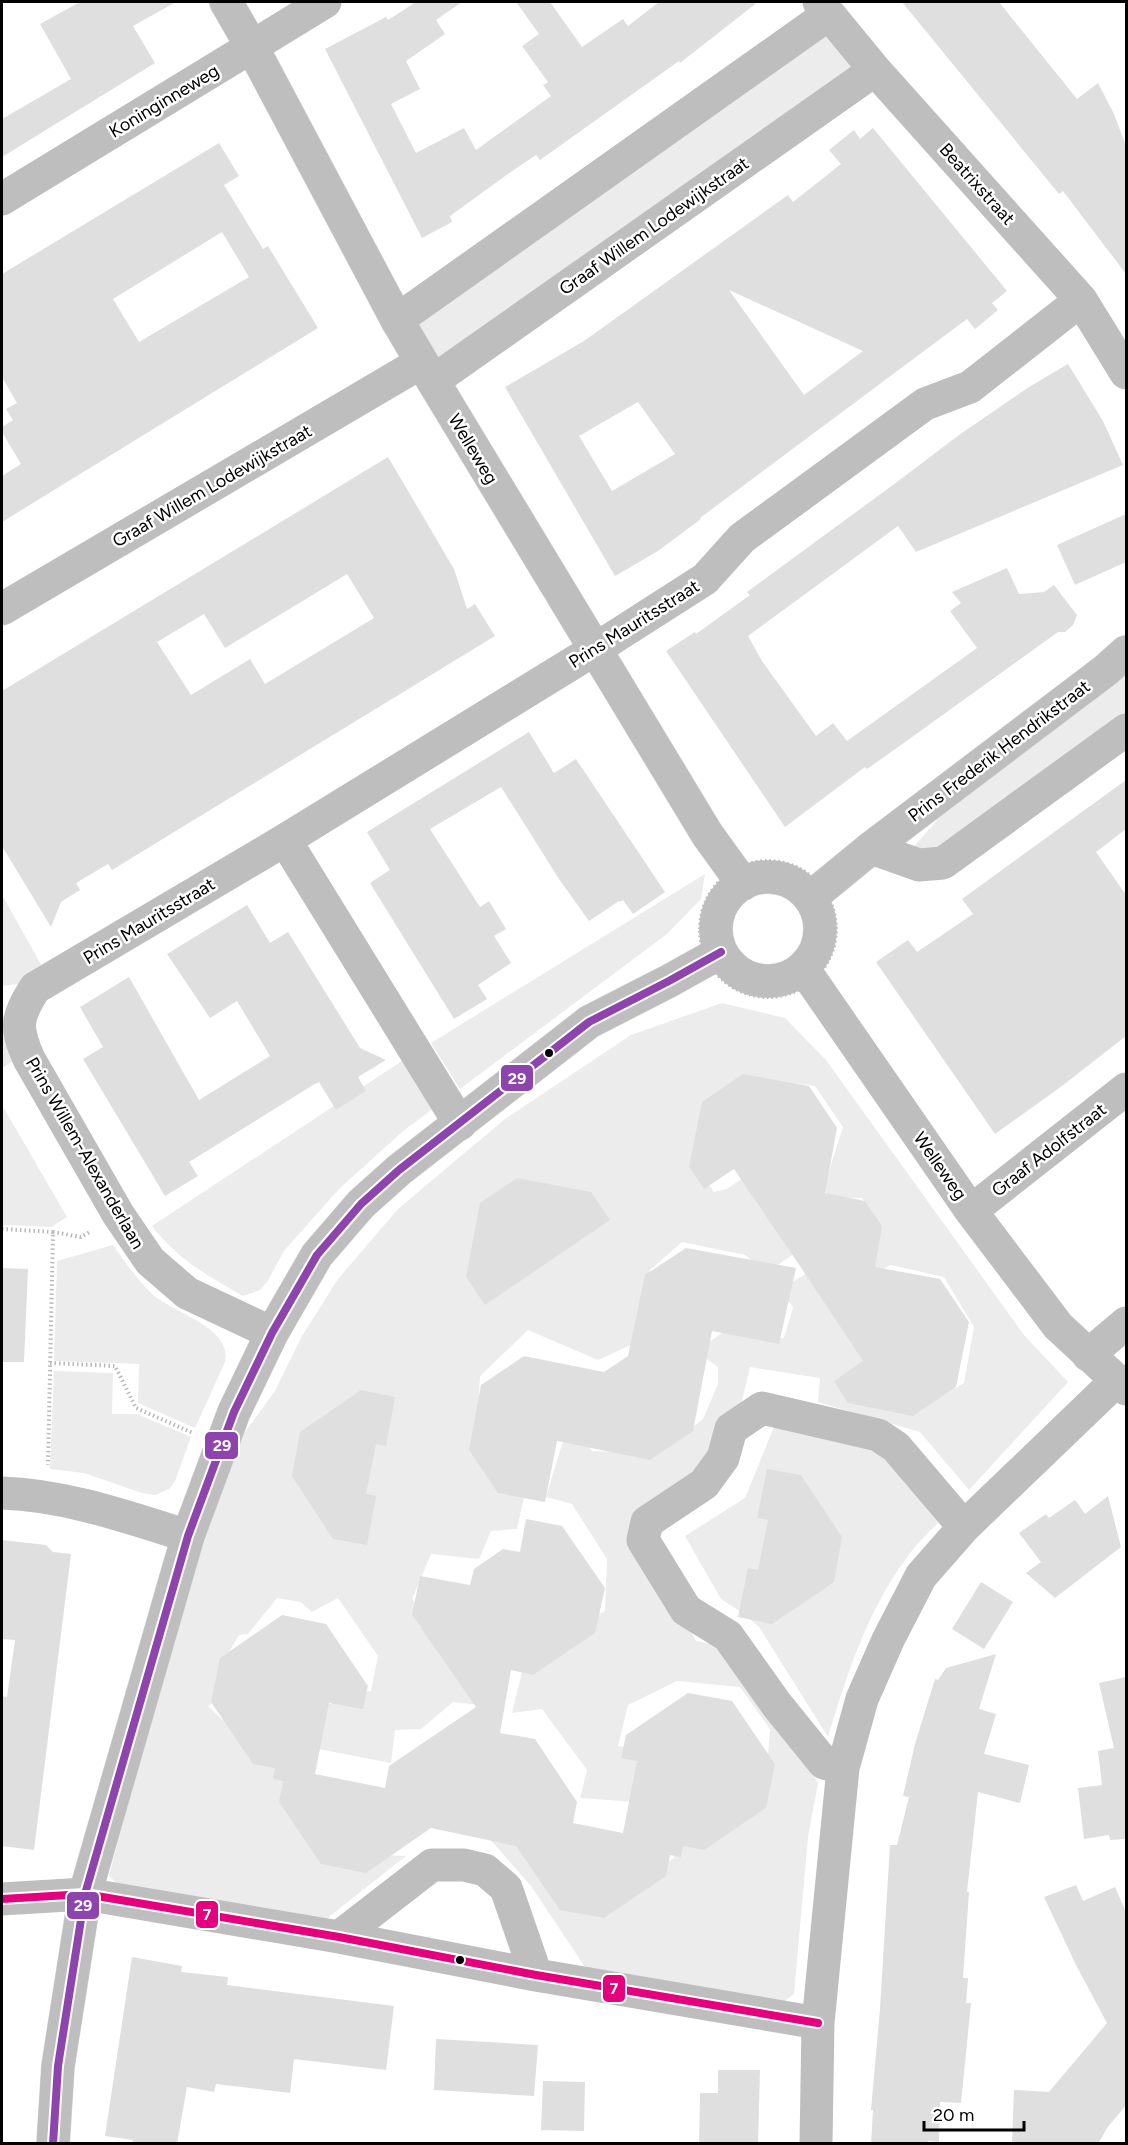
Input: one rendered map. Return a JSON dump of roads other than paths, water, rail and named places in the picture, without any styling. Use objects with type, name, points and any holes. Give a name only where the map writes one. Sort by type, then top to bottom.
[{"type":"street","name":"Welleweg","points":[[226,2],[397,320],[594,650],[707,834],[739,877]]},
{"type":"street","name":"Koninginneweg","points":[[2,200],[325,2]]},
{"type":"street","name":"Beatrixstraat","points":[[824,8],[875,70],[1081,300],[1126,373]]},
{"type":"street","points":[[397,320],[824,8]]},
{"type":"street","name":"Graaf Willem Lodewijkstraat","points":[[2,609],[428,371],[875,70]]},
{"type":"street","name":"Prins Mauritsstraat","points":[[21,1010],[35,988],[285,840],[705,579],[742,538],[925,404],[970,387],[1081,300]]},
{"type":"street","name":"Prins Frederik Hendrikstraat","points":[[816,893],[871,848],[1106,670],[1126,652]]},
{"type":"street","points":[[871,848],[919,865],[943,863],[1126,730]]},
{"type":"street","points":[[285,840],[460,1124]]},
{"type":"street","points":[[53,2144],[58,2066],[85,1894],[188,1536],[234,1412],[272,1333],[317,1255],[361,1204],[399,1170],[589,1022],[714,955],[718,913],[739,877],[779,879],[816,893],[819,942],[808,975],[775,981],[758,981],[742,975],[714,955]]},
{"type":"street","name":"Welleweg","points":[[808,975],[971,1211],[1058,1326],[1121,1385]]},
{"type":"street","name":"Prins Willem-Alexanderlaan","points":[[21,1010],[19,1037],[29,1059],[118,1214],[150,1261],[187,1293],[272,1333]]},
{"type":"street","name":"Graaf Adolfstraat","points":[[971,1211],[1126,1089]]},
{"type":"street","points":[[1088,1355],[1126,1323]]},
{"type":"street","points":[[816,2144],[818,2023],[843,1768],[862,1699],[888,1640],[921,1576],[964,1527],[1121,1385]]},
{"type":"street","points":[[843,1768],[824,1763],[777,1705],[728,1636],[686,1610],[644,1540],[647,1522],[704,1484],[723,1458],[731,1429],[762,1408],[878,1436],[896,1447],[964,1527]]},
{"type":"street","points":[[2,1493],[18,1493],[100,1509],[188,1536]]},
{"type":"street","points":[[339,1937],[432,1865],[464,1865],[485,1870],[506,1888],[536,1975]]},
{"type":"street","points":[[2,1899],[85,1894],[818,2023]]}]
